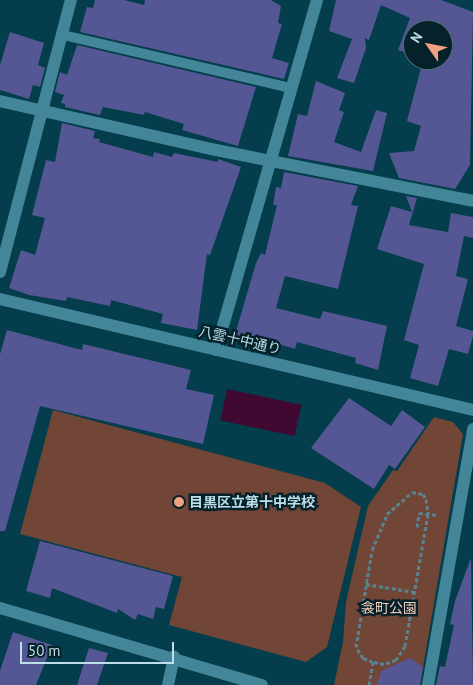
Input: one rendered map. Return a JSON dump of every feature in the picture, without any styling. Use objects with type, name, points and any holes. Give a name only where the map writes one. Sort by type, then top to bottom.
[{"type":"street","points":[[0,272],[71,0]]},
{"type":"street","points":[[216,350],[317,0]]},
{"type":"street","points":[[0,101],[40,113],[473,201]]},
{"type":"street","name":"八雲十中通り","points":[[0,299],[473,410]]},
{"type":"street","points":[[428,685],[473,429]]},
{"type":"street","points":[[0,608],[262,685]]},
{"type":"street","points":[[168,685],[174,658]]},
{"type":"lane","points":[[63,34],[291,88]]},
{"type":"path","points":[[417,492],[426,499],[428,514],[401,655],[390,662],[373,662],[363,658],[356,646],[366,584],[376,536],[397,503],[405,495],[417,492]]},
{"type":"path","points":[[416,527],[419,514],[438,515]]},
{"type":"path","points":[[366,584],[414,592]]},
{"type":"path","points":[[369,685],[373,662]]},
{"type":"green space","points":[[53,410],[325,483],[361,507],[327,647],[306,662],[169,625],[182,577],[20,534]]},
{"type":"green space","name":"衾町公園","points":[[434,417],[453,422],[463,434],[420,685],[334,685],[343,642],[346,602],[368,506],[393,470],[397,471]]},
{"type":"shaded area","points":[[227,389],[301,405],[295,436],[220,420]]},
{"type":"building","points":[[95,0],[124,0],[144,5],[145,0],[271,0],[281,6],[278,23],[282,24],[272,58],[289,63],[284,79],[80,32],[87,7],[93,8]]},
{"type":"building","points":[[336,0],[441,0],[473,12],[470,165],[455,189],[399,178],[389,153],[414,151],[421,126],[407,121],[420,70],[453,70],[453,20],[409,20],[410,18],[381,5],[369,40],[365,38],[366,48],[354,83],[337,78],[352,39],[329,31]]},
{"type":"building","points":[[10,32],[44,43],[38,65],[45,68],[40,87],[33,85],[29,99],[0,90],[0,65]]},
{"type":"building","points":[[403,37],[403,52],[398,50]]},
{"type":"building","points":[[77,45],[256,87],[238,146],[182,130],[184,124],[145,112],[144,115],[103,107],[100,115],[65,107],[65,104],[61,103],[64,95],[55,92],[60,72],[67,75]]},
{"type":"building","points":[[316,81],[345,93],[339,110],[344,112],[334,142],[361,152],[376,110],[387,113],[373,171],[288,156],[298,114],[307,116]]},
{"type":"building","points":[[62,123],[95,131],[93,138],[100,139],[99,142],[153,157],[154,152],[172,157],[174,153],[218,162],[218,159],[241,167],[210,255],[207,254],[197,330],[161,323],[163,314],[111,300],[110,306],[67,297],[66,301],[29,295],[9,288],[21,250],[35,255],[45,218],[32,215],[46,160],[55,162]]},
{"type":"building","points":[[284,172],[358,186],[351,205],[358,206],[338,289],[285,276],[276,308],[320,319],[323,311],[387,326],[378,370],[355,363],[356,358],[297,342],[295,349],[272,342],[270,348],[234,338],[256,263],[261,253],[265,255],[277,205],[273,205],[276,187],[281,188]]},
{"type":"building","points":[[406,196],[417,198],[409,225],[448,232],[451,213],[473,217],[473,238],[464,236],[456,276],[468,279],[456,326],[473,331],[473,336],[468,354],[449,349],[438,386],[410,378],[419,345],[404,340],[424,264],[377,249],[391,206],[412,212]]},
{"type":"building","points":[[7,330],[82,350],[83,344],[191,370],[186,389],[214,395],[203,444],[40,406],[5,531],[0,531],[0,354]]},
{"type":"building","points":[[349,398],[391,426],[402,410],[425,427],[395,469],[389,465],[374,489],[311,448]]},
{"type":"building","points":[[40,541],[173,576],[164,609],[156,607],[153,619],[138,614],[135,620],[118,609],[117,613],[52,588],[50,598],[26,591]]},
{"type":"building","points":[[471,558],[473,685],[436,685],[440,666],[445,667],[454,625],[450,624],[455,601]]},
{"type":"building","points":[[13,632],[52,645],[36,685],[0,685],[0,671]]},
{"type":"building","points":[[89,648],[108,653],[97,685],[77,685]]},
{"type":"building","points":[[410,658],[423,667],[420,685],[377,685],[381,671]]},
{"type":"place","name":"目黒区立第十中学校","points":[[179,502]]}]
